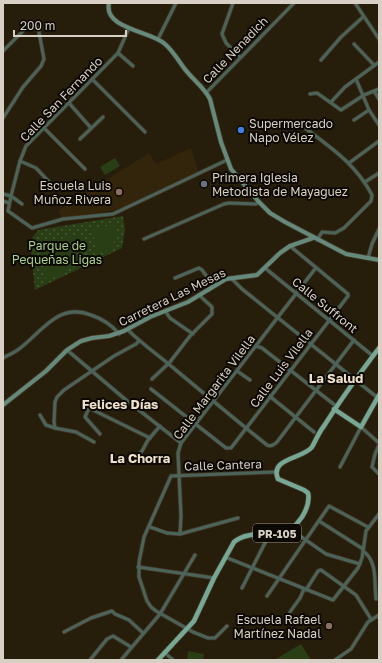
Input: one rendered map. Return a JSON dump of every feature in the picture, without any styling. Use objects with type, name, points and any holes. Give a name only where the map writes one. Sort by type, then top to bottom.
[{"type":"main road","points":[[276,472],[280,464],[312,448],[322,428],[335,408],[379,348]]},
{"type":"main road","points":[[335,408],[361,427],[378,397]]},
{"type":"main road","name":"PR-105","points":[[158,660],[198,615],[214,578],[234,542],[239,538],[250,535],[270,534],[290,529],[296,525],[306,511],[310,500],[308,493],[279,480],[276,472]]},
{"type":"street","points":[[109,3],[109,10],[118,23],[158,39],[166,44],[184,69],[206,93],[210,99],[221,142],[231,169],[236,177],[259,202],[270,212],[285,222],[348,255],[379,260]]},
{"type":"street","points":[[233,3],[222,34],[226,43],[240,57]]},
{"type":"street","name":"Calle Nenadich","points":[[206,93],[294,3]]},
{"type":"street","points":[[355,3],[379,39]]},
{"type":"street","points":[[158,39],[175,4]]},
{"type":"street","points":[[321,60],[341,37],[363,17]]},
{"type":"street","points":[[3,51],[30,24],[38,26],[44,59],[41,66],[23,87],[3,118]]},
{"type":"street","name":"Calle San Fernando","points":[[9,203],[20,161],[26,146],[118,53],[129,28]]},
{"type":"street","points":[[354,44],[374,65]]},
{"type":"street","points":[[118,53],[133,66]]},
{"type":"street","points":[[331,102],[341,91],[379,62]]},
{"type":"street","points":[[356,79],[369,110],[379,125]]},
{"type":"street","points":[[92,80],[145,132]]},
{"type":"street","points":[[310,94],[317,94],[331,102],[340,110],[364,95],[379,90]]},
{"type":"street","points":[[374,91],[379,99]]},
{"type":"street","points":[[69,103],[92,128]]},
{"type":"street","points":[[354,120],[369,110]]},
{"type":"street","points":[[80,139],[103,117]]},
{"type":"street","points":[[302,126],[349,162],[365,182],[372,195],[371,201],[344,228],[335,232],[322,232],[315,239]]},
{"type":"street","points":[[44,128],[85,170]]},
{"type":"street","points":[[349,162],[379,141]]},
{"type":"street","points":[[3,201],[9,203],[8,211],[32,228],[63,219],[113,214],[228,160]]},
{"type":"street","points":[[20,161],[36,168],[54,187]]},
{"type":"street","points":[[365,182],[379,173]]},
{"type":"street","points":[[3,194],[11,196],[22,204]]},
{"type":"street","points":[[144,239],[224,204],[256,204],[259,202]]},
{"type":"street","points":[[368,258],[372,244],[379,229]]},
{"type":"street","name":"Carretera Las Mesas","points":[[3,405],[46,371],[67,350],[86,339],[119,334],[150,317],[180,306],[231,278],[257,275],[276,256],[290,246],[315,239]]},
{"type":"street","points":[[290,246],[316,268]]},
{"type":"street","points":[[175,278],[199,268],[214,286]]},
{"type":"street","name":"Calle Suffront","points":[[265,268],[373,356]]},
{"type":"street","name":"Calle Margarita Vilella","points":[[180,534],[181,516],[178,453],[181,443],[316,268]]},
{"type":"street","name":"Calle Luis Vilella","points":[[196,425],[226,448],[230,448],[348,296],[348,294],[316,268]]},
{"type":"street","points":[[231,278],[242,289],[278,316],[378,397]]},
{"type":"street","points":[[152,378],[168,364],[212,314],[212,308],[199,295]]},
{"type":"street","points":[[165,311],[170,318],[193,334]]},
{"type":"street","points":[[3,358],[20,349],[44,325],[67,312],[82,312],[97,317],[110,324],[119,334]]},
{"type":"street","points":[[128,330],[139,341],[269,446],[275,444],[296,418],[354,340]]},
{"type":"street","points":[[55,428],[55,405],[57,397],[67,387],[139,341]]},
{"type":"street","points":[[256,346],[262,348],[335,408]]},
{"type":"street","points":[[67,350],[181,443]]},
{"type":"street","points":[[237,371],[250,380]]},
{"type":"street","points":[[151,389],[196,425]]},
{"type":"street","points":[[262,390],[314,432]]},
{"type":"street","points":[[100,434],[85,417],[88,410],[91,408],[150,438]]},
{"type":"street","points":[[40,415],[46,425],[83,435],[94,442]]},
{"type":"street","points":[[135,459],[160,426]]},
{"type":"street","points":[[340,467],[361,427],[379,444],[372,467],[379,474]]},
{"type":"street","name":"Calle Cantera","points":[[150,527],[171,476],[276,472]]},
{"type":"street","points":[[268,596],[329,506],[368,527]]},
{"type":"street","points":[[225,557],[331,601],[335,599],[360,564],[364,535],[368,527],[379,514]]},
{"type":"street","points":[[227,626],[217,636],[210,639],[193,632],[160,614],[153,609],[147,601],[139,577],[138,567],[143,542],[150,527],[180,534],[238,518]]},
{"type":"street","points":[[319,521],[363,550],[368,555],[372,561],[376,599]]},
{"type":"street","points":[[290,529],[326,554],[360,564]]},
{"type":"street","points":[[242,588],[270,534]]},
{"type":"street","points":[[121,660],[160,614],[195,555]]},
{"type":"street","points":[[138,567],[214,578]]},
{"type":"street","points":[[290,612],[318,571],[321,570],[345,585],[358,597],[371,619]]},
{"type":"street","points":[[64,632],[91,618],[112,611],[128,620],[143,633]]},
{"type":"street","points":[[335,660],[351,649],[371,619],[379,615]]},
{"type":"street","points":[[90,660],[107,639],[113,636],[131,647]]},
{"type":"street","points":[[164,652],[173,660]]},
{"type":"shaded area","points":[[191,148],[198,171],[116,210],[61,218],[59,210],[149,153],[156,164]]},
{"type":"green space","points":[[115,158],[120,166],[105,175],[100,167]]},
{"type":"green space","name":"Parque de Pequeñas Ligas","points":[[123,216],[125,230],[122,248],[35,290],[30,241],[38,230]]},
{"type":"green space","points":[[117,224],[116,236],[113,244],[107,250],[96,255],[93,229]]},
{"type":"green space","points":[[79,236],[77,252],[71,264],[61,274],[46,281],[44,241]]},
{"type":"green space","points":[[301,644],[311,660],[276,659]]},
{"type":"green space","points":[[188,651],[204,654],[203,660],[187,660]]},
{"type":"place","name":"Supermercado Napo Vélez","points":[[241,130]]},
{"type":"place","name":"Primera Iglesia Metodista de Mayaguez","points":[[204,184]]},
{"type":"place","name":"Escuela Luis Muñoz Rivera","points":[[119,192]]},
{"type":"place","name":"Escuela Rafael Martínez Nadal","points":[[329,626]]},
{"type":"district","name":"La Salud","points":[[336,378]]},
{"type":"district","name":"Felices Días","points":[[120,404]]},
{"type":"district","name":"La Chorra","points":[[140,458]]}]
